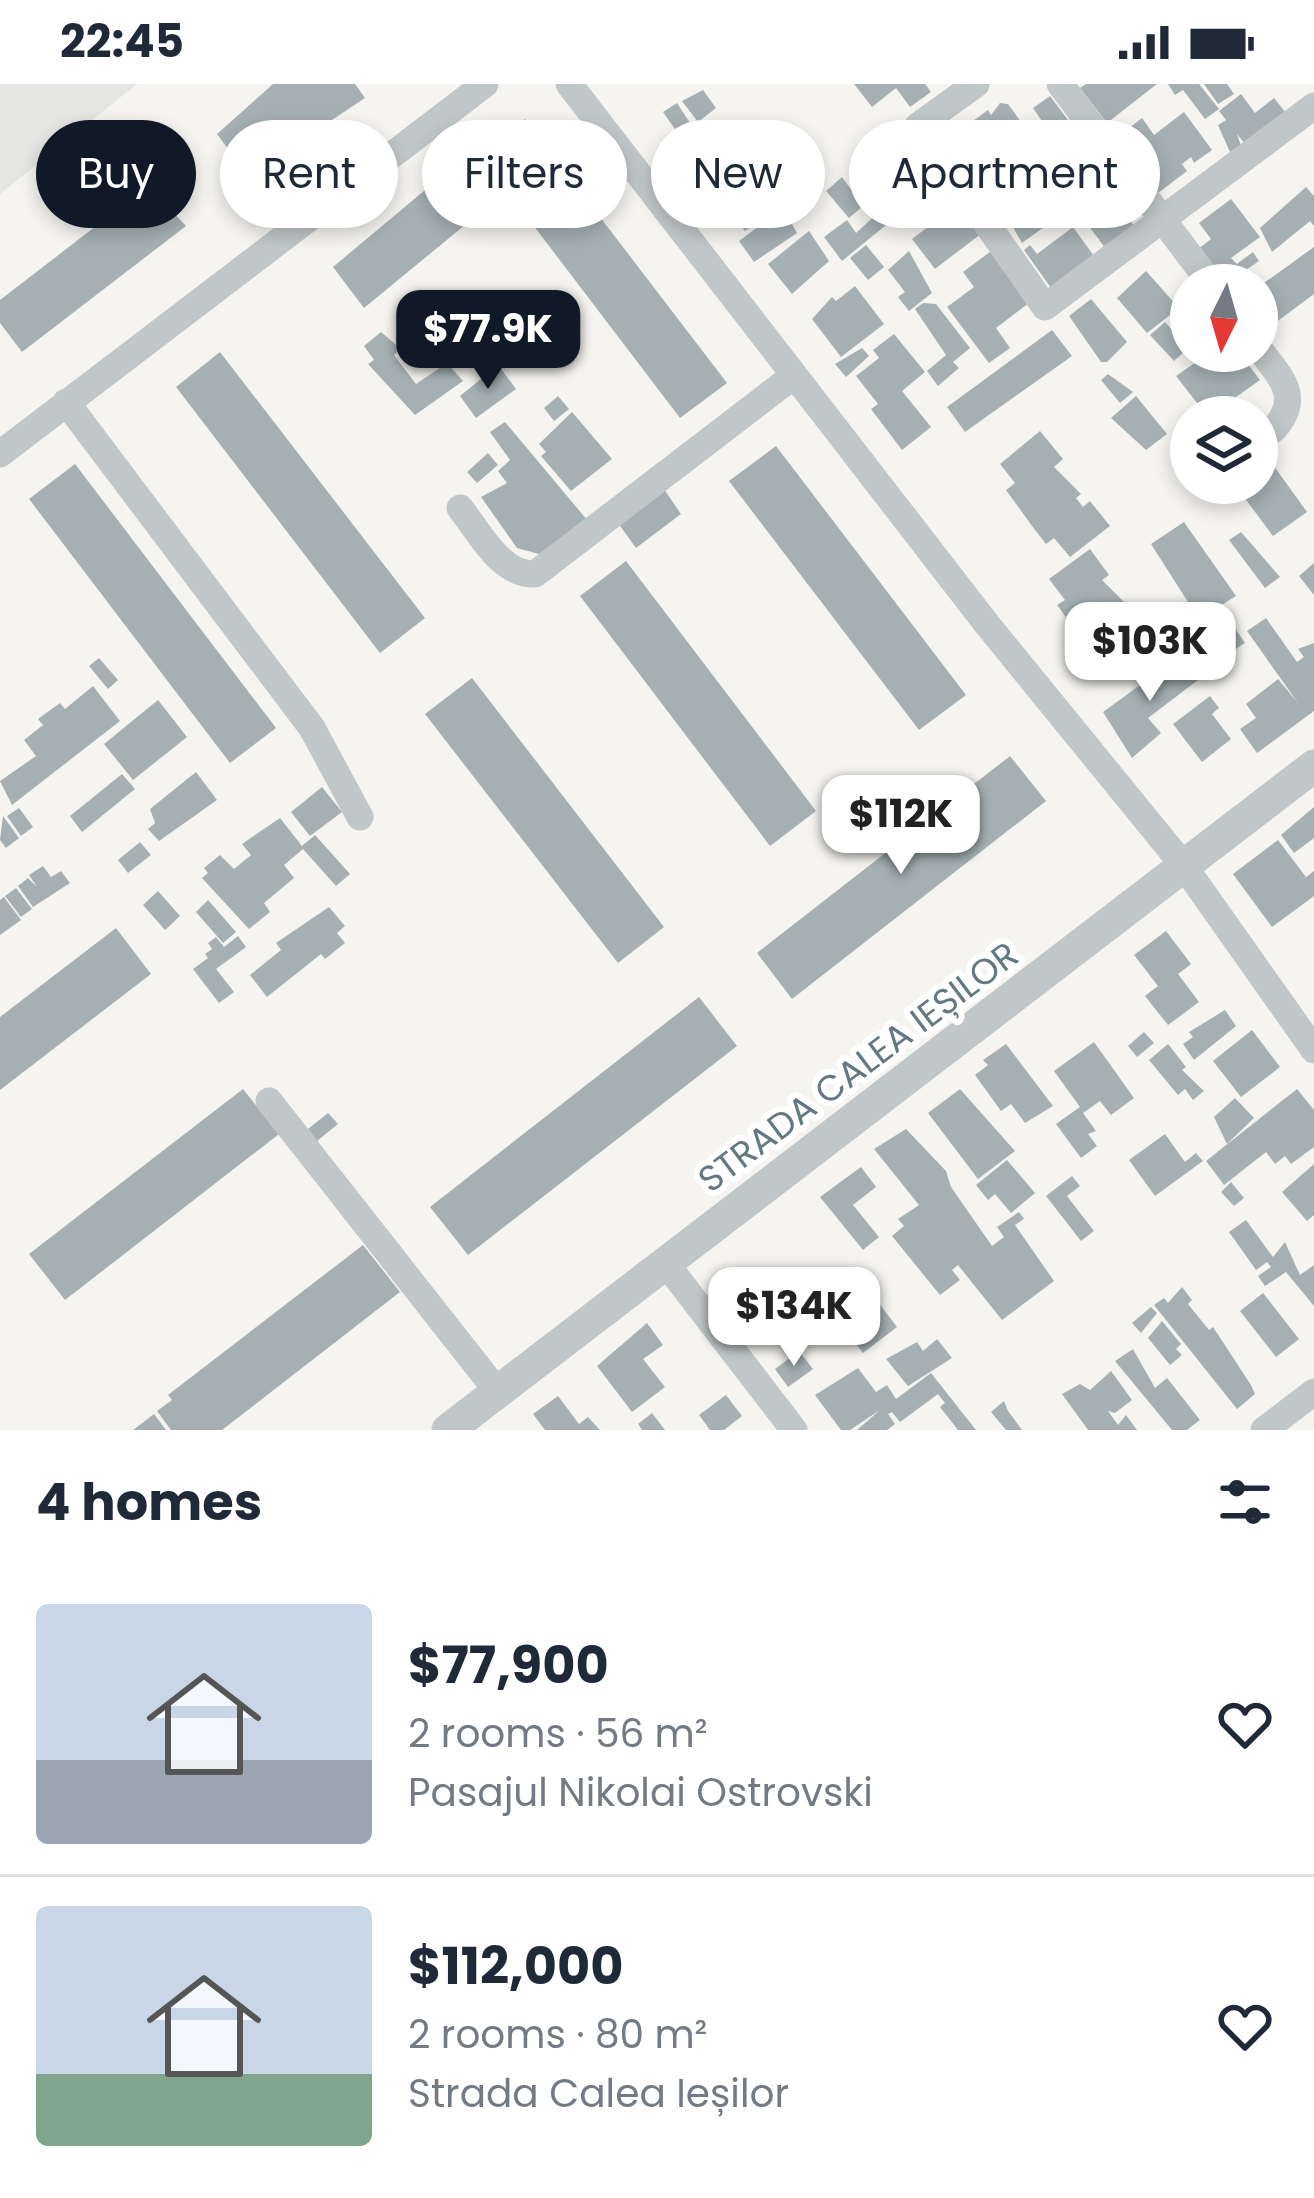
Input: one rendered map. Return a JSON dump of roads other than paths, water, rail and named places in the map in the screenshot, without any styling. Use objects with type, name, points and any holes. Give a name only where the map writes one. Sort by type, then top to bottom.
[{"type":"street","points":[[0,415],[9,446],[485,84]]},
{"type":"street","points":[[569,84],[792,377],[1184,866],[1314,1050]]},
{"type":"street","points":[[976,84],[918,126],[1046,307],[1314,106]]},
{"type":"street","points":[[1060,84],[1195,264]]},
{"type":"street","points":[[1277,372],[1291,391],[1290,411],[1278,424]]},
{"type":"street","points":[[460,508],[513,572],[535,574],[792,377]]},
{"type":"street","points":[[66,402],[312,728],[360,817]]},
{"type":"street","name":"STRADA CALEA IEȘILOR","points":[[448,1430],[664,1261],[940,1058],[1314,766]]},
{"type":"street","points":[[269,1101],[497,1391]]},
{"type":"street","points":[[664,1261],[794,1430]]},
{"type":"street","points":[[1264,1430],[1314,1392]]}]
